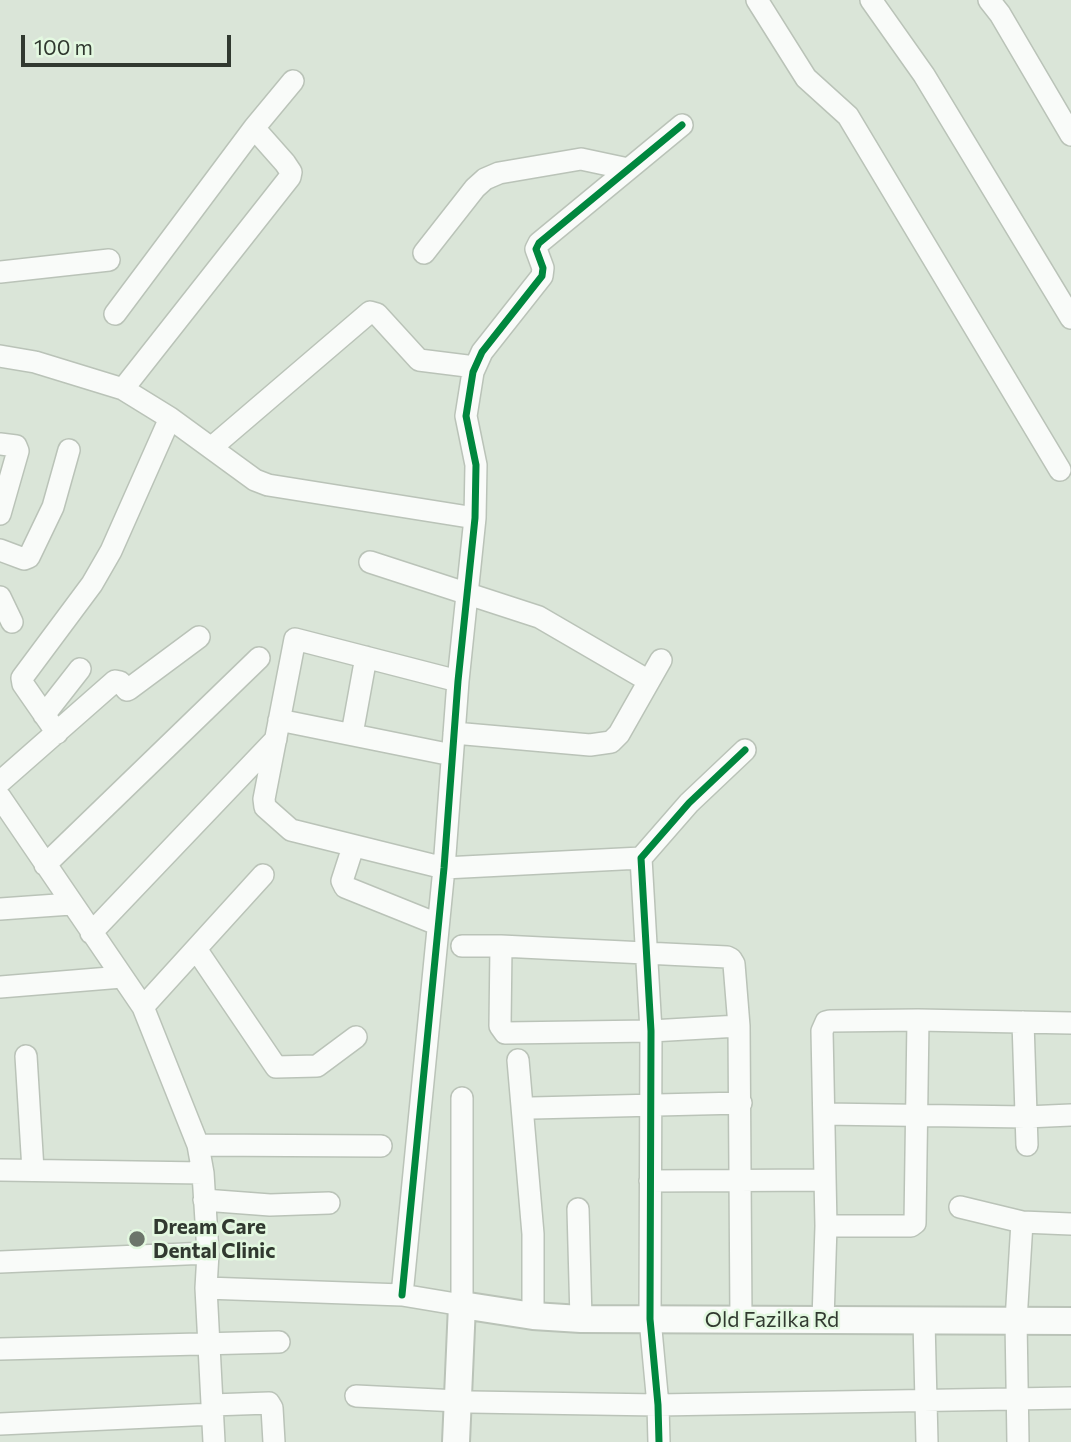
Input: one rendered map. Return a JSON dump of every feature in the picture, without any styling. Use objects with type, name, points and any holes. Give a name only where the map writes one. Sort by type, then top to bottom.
[{"type":"main road","name":"Old Fazilka Rd","points":[[468,1306],[533,1316],[581,1319],[1071,1321]]},
{"type":"main road","points":[[468,1306],[464,1402],[468,1442]]},
{"type":"main road","points":[[456,1442],[464,1402]]},
{"type":"street","points":[[757,0],[806,78],[848,116],[854,125],[1060,470]]},
{"type":"street","points":[[871,0],[924,75],[1071,318]]},
{"type":"street","points":[[989,0],[1000,14],[1071,135]]},
{"type":"street","points":[[115,314],[254,128],[293,81]]},
{"type":"street","points":[[402,1295],[475,518],[476,465],[467,416],[475,368],[482,352],[542,276],[543,268],[536,249],[539,243],[682,125]]},
{"type":"street","points":[[123,389],[290,177],[291,172],[285,163],[254,128]]},
{"type":"street","points":[[424,253],[475,188],[485,179],[499,173],[581,159],[628,169]]},
{"type":"street","points":[[0,272],[109,260]]},
{"type":"street","points":[[211,448],[370,312],[377,314],[419,360],[475,368]]},
{"type":"street","points":[[0,356],[35,362],[123,389],[170,418],[255,480],[268,485],[475,518]]},
{"type":"street","points":[[57,733],[23,684],[22,678],[92,584],[111,551],[170,418]]},
{"type":"street","points":[[0,444],[16,446],[18,450],[0,514]]},
{"type":"street","points":[[0,550],[24,559],[29,557],[54,506],[69,450]]},
{"type":"street","points":[[370,562],[546,621],[649,681]]},
{"type":"street","points":[[0,597],[12,622]]},
{"type":"street","points":[[0,782],[115,681],[129,689],[199,637]]},
{"type":"street","points":[[458,681],[295,639],[264,799],[265,807],[290,830],[444,868],[641,858]]},
{"type":"street","points":[[352,734],[366,657]]},
{"type":"street","points":[[45,865],[259,658]]},
{"type":"street","points":[[454,733],[601,745],[611,742],[619,734],[661,660]]},
{"type":"street","points":[[44,715],[80,669]]},
{"type":"street","points":[[277,729],[352,734],[452,755]]},
{"type":"street","points":[[91,933],[277,729]]},
{"type":"street","points":[[659,1442],[650,1320],[651,1031],[641,858],[689,803],[745,750]]},
{"type":"street","points":[[0,797],[143,1007],[198,1146],[203,1172],[208,1253],[206,1288],[214,1442]]},
{"type":"street","points":[[353,847],[342,881],[345,887],[437,924]]},
{"type":"street","points":[[143,1007],[263,875]]},
{"type":"street","points":[[0,909],[71,904]]},
{"type":"street","points":[[462,946],[731,959],[734,964],[739,1026],[741,1320]]},
{"type":"street","points":[[501,946],[500,1026],[505,1033],[651,1031],[739,1026]]},
{"type":"street","points":[[196,949],[276,1067],[317,1066],[356,1037]]},
{"type":"street","points":[[0,987],[122,977]]},
{"type":"street","points":[[826,1226],[911,1226],[915,1223],[918,1020]]},
{"type":"street","points":[[823,1320],[826,1226],[822,1031],[826,1023],[918,1020],[1071,1023]]},
{"type":"street","points":[[1024,1022],[1027,1145]]},
{"type":"street","points":[[26,1056],[33,1170]]},
{"type":"street","points":[[519,1060],[533,1234],[533,1316]]},
{"type":"street","points":[[206,1288],[402,1295],[468,1306],[462,1098]]},
{"type":"street","points":[[532,1108],[741,1103]]},
{"type":"street","points":[[824,1114],[1026,1117],[1071,1115]]},
{"type":"street","points":[[198,1146],[381,1146]]},
{"type":"street","points":[[0,1170],[203,1172]]},
{"type":"street","points":[[650,1181],[825,1180]]},
{"type":"street","points":[[204,1200],[270,1205],[329,1203]]},
{"type":"street","points":[[960,1207],[1022,1222],[1071,1224]]},
{"type":"street","points":[[578,1209],[581,1319]]},
{"type":"street","points":[[1018,1442],[1016,1321],[1022,1222]]},
{"type":"street","points":[[0,1262],[208,1253]]},
{"type":"street","points":[[924,1321],[927,1442]]},
{"type":"street","points":[[0,1349],[279,1342]]},
{"type":"street","points":[[356,1396],[464,1402],[658,1405],[1071,1398]]},
{"type":"street","points":[[0,1424],[213,1410],[269,1403],[272,1408],[274,1442]]},
{"type":"building","points":[[130,1230],[145,1231],[145,1243],[130,1243]]},
{"type":"cycle path","points":[[402,1295],[475,518],[476,465],[466,416],[473,372],[482,352],[542,276],[543,268],[536,249],[539,243],[682,125]]},
{"type":"cycle path","points":[[659,1442],[650,1319],[651,1031],[641,858],[689,803],[745,750]]},
{"type":"place","name":"Dream Care Dental Clinic","points":[[137,1239]]}]
